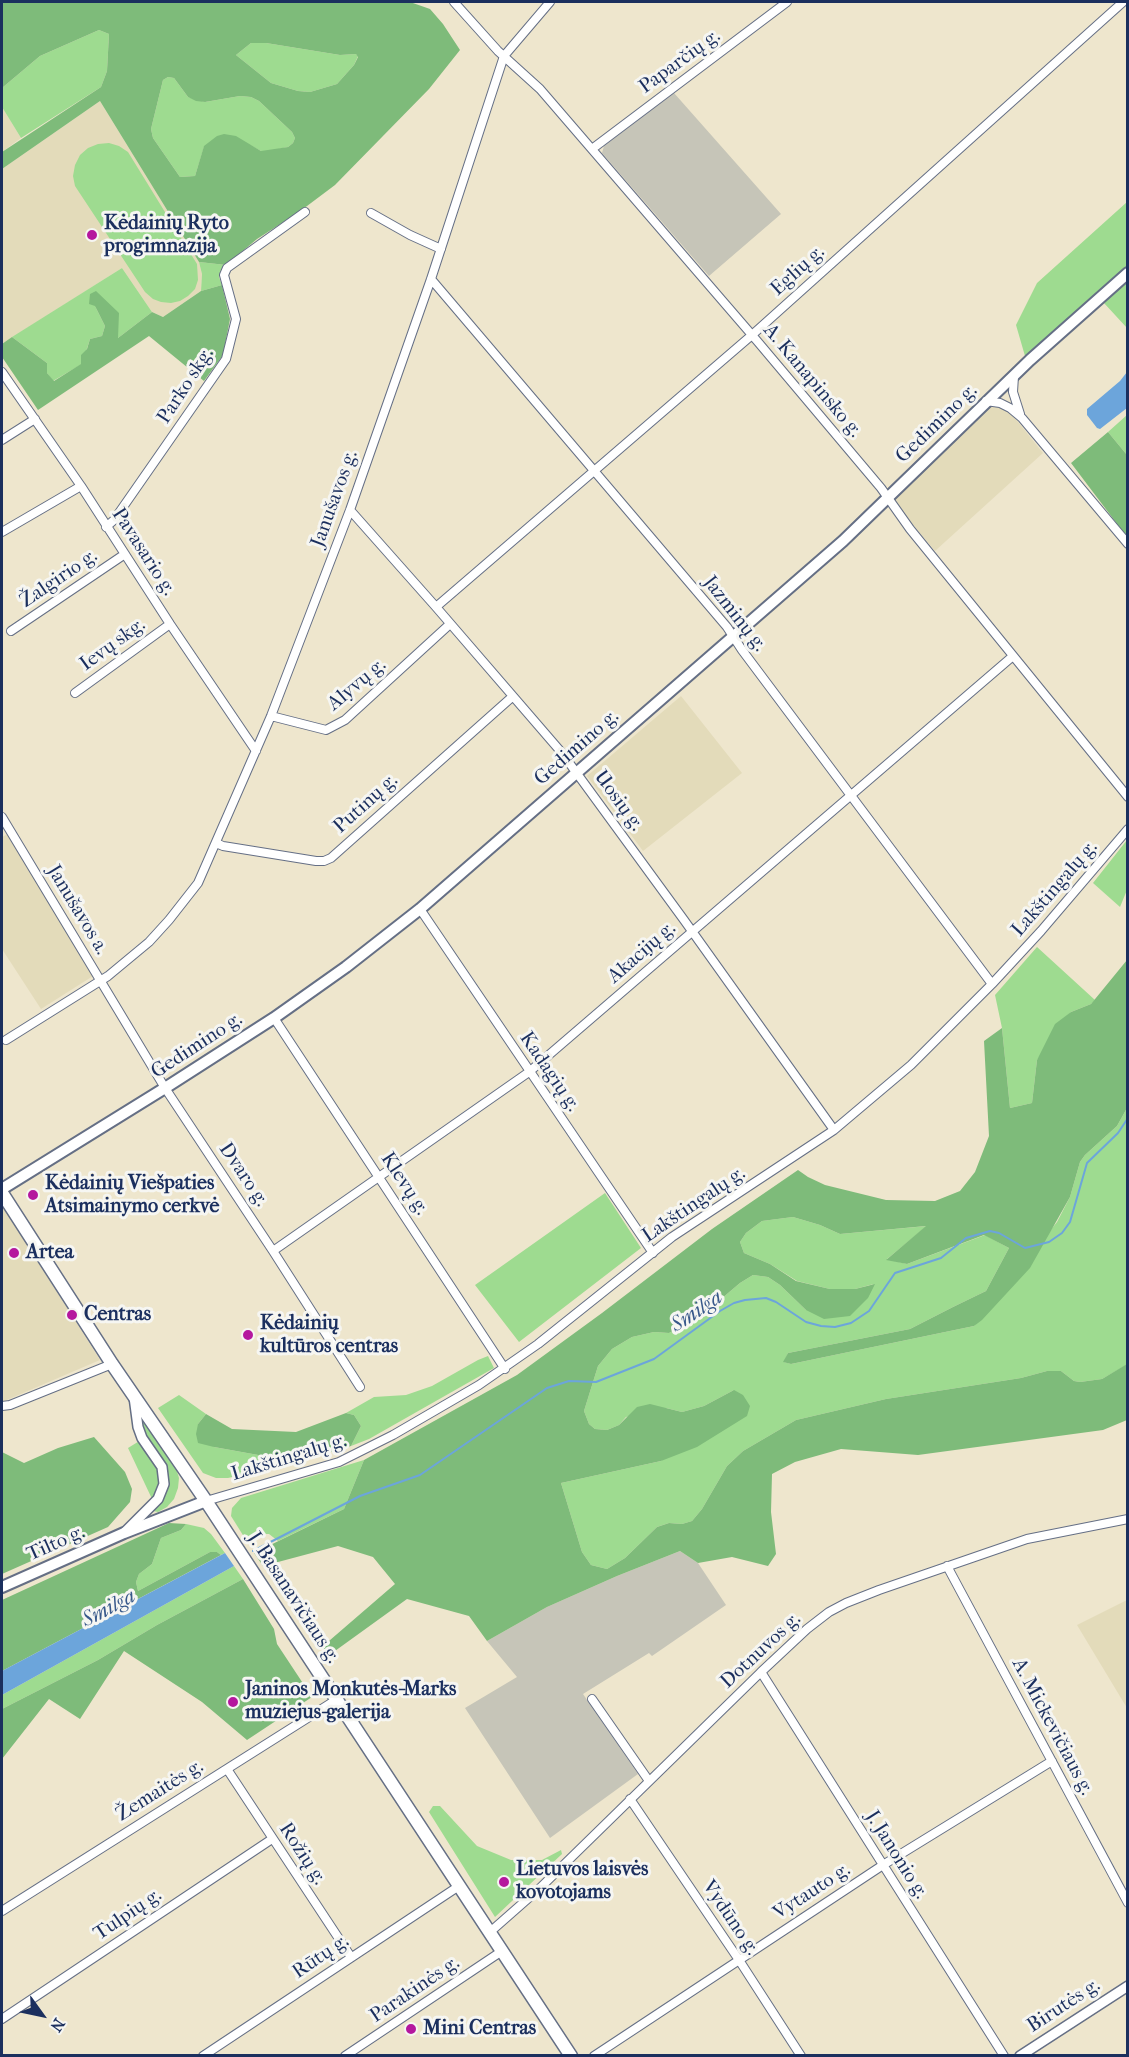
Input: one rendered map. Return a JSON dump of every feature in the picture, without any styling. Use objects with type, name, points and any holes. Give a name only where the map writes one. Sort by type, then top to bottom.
[{"type":"main road","name":"Gedimino g.","points":[[2,1191],[274,1018],[346,967],[420,909],[843,541],[986,401],[1128,273]]},
{"type":"main road","name":"J. Basanavičiaus g.","points":[[2,1191],[112,1364],[206,1501],[571,2055]]},
{"type":"main road","name":"Tilto g.","points":[[2,1587],[124,1533],[206,1501]]},
{"type":"street","name":"A. Kanapinsko g.","points":[[454,2],[504,56],[540,89],[752,335],[880,488],[1128,797]]},
{"type":"street","name":"Janušavos g.","points":[[101,981],[149,942],[185,902],[198,883],[271,716],[350,510],[431,279],[504,56],[550,2]]},
{"type":"street","name":"Paparčių g.","points":[[592,149],[787,2]]},
{"type":"street","name":"Eglių g.","points":[[436,607],[752,335],[1123,2]]},
{"type":"street","name":"Parko skg.","points":[[106,527],[114,520],[226,359],[236,319],[224,274],[227,268],[305,212]]},
{"type":"street","points":[[370,213],[441,249]]},
{"type":"street","name":"Jazminų g.","points":[[431,279],[733,636],[992,984]]},
{"type":"street","name":"Pavasario g.","points":[[2,372],[81,486],[256,751]]},
{"type":"street","points":[[1015,374],[1013,392],[1022,418]]},
{"type":"street","points":[[986,401],[1010,408],[1022,418],[1126,540]]},
{"type":"street","points":[[2,440],[35,419]]},
{"type":"street","points":[[2,532],[81,486]]},
{"type":"street","name":"Uosių g.","points":[[350,510],[577,772],[834,1130]]},
{"type":"street","name":"Žalgirio g.","points":[[11,631],[125,554]]},
{"type":"street","name":"Ievų skg.","points":[[75,693],[170,624]]},
{"type":"street","name":"Alyvų g.","points":[[271,716],[326,730],[345,720],[450,624]]},
{"type":"street","name":"Akacijų g.","points":[[273,1251],[529,1072],[1013,656]]},
{"type":"street","name":"Putinų g.","points":[[216,843],[316,861],[331,858],[512,697]]},
{"type":"street","name":"Janušavos a.","points":[[2,817],[5,830],[101,981],[6,1040]]},
{"type":"street","name":"Lakštingalų g.","points":[[206,1501],[339,1462],[393,1435],[505,1369],[693,1223],[834,1130],[911,1065],[992,984],[1041,931],[1128,829]]},
{"type":"street","name":"Kadagių g.","points":[[420,909],[653,1253]]},
{"type":"street","name":"Dvaro g.","points":[[101,981],[165,1088],[360,1387]]},
{"type":"street","name":"Klevų g.","points":[[274,1018],[505,1369]]},
{"type":"street","points":[[2,1406],[10,1405],[112,1364]]},
{"type":"street","name":"Tilto g.","points":[[124,1533],[158,1499],[164,1484],[162,1467],[142,1438],[138,1427],[134,1397]]},
{"type":"street","name":"Dotnuvos g.","points":[[490,1932],[540,1888],[761,1672],[807,1629],[837,1607],[1027,1539],[1128,1519]]},
{"type":"street","name":"A. Mickevičiaus g.","points":[[947,1566],[1128,1903]]},
{"type":"street","name":"J. Janonio g.","points":[[761,1672],[1004,2055]]},
{"type":"street","points":[[592,1699],[649,1781]]},
{"type":"street","name":"Žemaitės g.","points":[[2,1911],[336,1700]]},
{"type":"street","name":"Vytauto g.","points":[[594,2055],[883,1865],[1052,1761]]},
{"type":"street","name":"Rožių g.","points":[[227,1769],[351,1957]]},
{"type":"street","name":"Vydūno g.","points":[[630,1799],[801,2055]]},
{"type":"street","name":"Tulpių g.","points":[[2,2019],[272,1839]]},
{"type":"street","name":"Rūtų g.","points":[[202,2055],[459,1886]]},
{"type":"street","name":"Parakinės g.","points":[[345,2055],[502,1951]]},
{"type":"street","name":"Birutės g.","points":[[1020,2055],[1128,1986]]},
{"type":"shaded area","points":[[674,93],[781,214],[709,276],[602,153],[604,146]]},
{"type":"shaded area","name":"Kėdainių Ryto progimnazija","points":[[100,101],[199,262],[202,274],[201,291],[163,317],[152,312],[122,268],[2,344],[2,169]]},
{"type":"shaded area","points":[[2,107],[21,138],[2,152]]},
{"type":"shaded area","points":[[998,397],[1043,453],[935,551],[892,500]]},
{"type":"shaded area","points":[[681,696],[742,773],[643,851],[587,776]]},
{"type":"shaded area","points":[[8,834],[93,976],[41,1009],[2,949],[2,837]]},
{"type":"shaded area","points":[[2,1205],[100,1360],[2,1402]]},
{"type":"shaded area","points":[[680,1551],[698,1563],[726,1605],[652,1656],[649,1653],[583,1694],[638,1774],[550,1838],[465,1708],[517,1677],[487,1641],[547,1607]]},
{"type":"shaded area","points":[[1127,1600],[1127,1708],[1077,1625]]},
{"type":"green space","points":[[2,2],[410,2],[430,9],[460,50],[429,89],[335,185],[257,239],[226,265],[199,262],[100,101],[2,169],[2,152],[101,87],[107,71],[109,34],[99,30],[40,56],[2,88]],"holes":[[[251,43],[266,43],[340,55],[356,54],[358,57],[337,84],[310,92],[298,91],[271,83],[236,55]],[[168,77],[174,78],[188,97],[196,101],[205,102],[240,96],[251,97],[259,101],[292,132],[295,138],[293,143],[288,147],[261,151],[236,136],[224,134],[217,136],[204,146],[195,176],[180,177],[153,138],[151,129],[163,80]]]},
{"type":"green space","points":[[99,30],[109,34],[107,71],[101,87],[21,138],[2,107],[2,88],[40,56]]},
{"type":"green space","points":[[251,43],[266,43],[358,56],[354,65],[337,84],[310,92],[298,91],[271,83],[236,55]]},
{"type":"green space","points":[[168,77],[174,78],[188,97],[205,102],[240,96],[251,97],[259,101],[292,132],[295,138],[293,143],[288,147],[269,151],[261,151],[250,145],[204,147],[195,176],[180,177],[153,138],[151,129],[163,80]]},
{"type":"green space","points":[[109,143],[128,152],[197,264],[198,280],[195,289],[180,301],[161,302],[145,292],[75,186],[73,176],[80,155],[88,148]]},
{"type":"green space","points":[[1127,202],[1127,273],[1030,360],[1025,356],[1016,325],[1037,283]]},
{"type":"green space","points":[[199,262],[226,265],[219,277],[222,285],[201,291],[202,274]]},
{"type":"green space","points":[[122,268],[152,312],[118,338],[95,306],[105,326],[102,336],[90,339],[82,364],[53,381],[47,373],[47,363],[12,337]]},
{"type":"green space","points":[[1127,282],[1127,328],[1104,303]]},
{"type":"green space","points":[[222,285],[230,319],[223,355],[204,381],[149,336],[38,410],[2,357],[2,344],[12,337],[47,363],[47,373],[54,381],[81,364],[81,355],[87,349],[90,339],[102,336],[105,326],[95,306],[89,304],[90,294],[96,291],[119,313],[118,338],[152,312],[163,317],[201,291]]},
{"type":"green space","points":[[1127,415],[1127,455],[1108,432]]},
{"type":"green space","points":[[1108,432],[1127,455],[1127,537],[1071,463]]},
{"type":"green space","points":[[1127,840],[1127,890],[1120,907],[1093,883]]},
{"type":"green space","points":[[1037,947],[1095,1000],[1071,1012],[1037,1060],[1032,1103],[1010,1108],[1002,1028],[995,995]]},
{"type":"green space","points":[[1127,960],[1127,1108],[1117,1126],[1080,1162],[1070,1197],[1030,1268],[982,1320],[974,1326],[791,1364],[783,1362],[788,1353],[910,1329],[986,1291],[1009,1248],[984,1235],[907,1264],[886,1260],[926,1226],[840,1234],[793,1217],[762,1221],[746,1233],[740,1242],[744,1253],[770,1264],[796,1281],[830,1289],[855,1289],[875,1284],[868,1298],[850,1316],[824,1319],[806,1310],[780,1285],[768,1277],[753,1275],[701,1316],[669,1333],[654,1332],[632,1337],[612,1349],[598,1366],[584,1411],[589,1424],[595,1429],[607,1430],[619,1425],[637,1407],[650,1404],[682,1412],[704,1406],[734,1390],[743,1395],[750,1406],[747,1416],[697,1447],[661,1461],[561,1483],[582,1552],[591,1565],[607,1569],[625,1558],[657,1527],[669,1523],[682,1524],[692,1521],[702,1509],[727,1466],[743,1451],[796,1420],[886,1399],[1021,1378],[1047,1371],[1061,1371],[1074,1381],[1080,1382],[1102,1379],[1127,1364],[1127,1420],[1103,1430],[918,1455],[841,1449],[795,1462],[772,1474],[771,1512],[776,1554],[768,1566],[732,1557],[698,1563],[680,1551],[547,1607],[487,1641],[469,1616],[407,1599],[328,1656],[322,1647],[395,1584],[373,1557],[338,1546],[263,1566],[254,1553],[344,1509],[364,1460],[517,1375],[712,1229],[798,1170],[825,1185],[886,1200],[935,1201],[960,1191],[975,1172],[989,1136],[984,1041],[1002,1028],[1010,1108],[1032,1103],[1037,1060],[1055,1024],[1071,1012],[1091,1004]]},
{"type":"green space","points":[[1127,1108],[1128,1364],[1102,1379],[1080,1382],[1074,1381],[1061,1371],[1047,1371],[1021,1378],[886,1399],[796,1420],[743,1451],[727,1466],[702,1509],[692,1521],[682,1524],[669,1523],[657,1527],[625,1558],[607,1569],[591,1565],[582,1552],[561,1483],[661,1461],[734,1390],[704,1406],[682,1412],[666,1408],[626,1417],[619,1425],[607,1430],[595,1429],[589,1424],[584,1411],[598,1366],[612,1349],[632,1337],[654,1332],[669,1333],[701,1316],[753,1275],[768,1277],[780,1285],[806,1310],[874,1284],[855,1289],[830,1289],[797,1281],[770,1264],[744,1253],[740,1242],[746,1233],[762,1221],[793,1217],[840,1234],[927,1226],[887,1259],[907,1264],[985,1235],[1009,1248],[986,1291],[910,1329],[788,1353],[784,1362],[791,1364],[974,1326],[1057,1222],[1070,1197],[1080,1162],[1117,1126]]},
{"type":"green space","points":[[605,1193],[641,1248],[519,1342],[475,1285]]},
{"type":"green space","points":[[488,1356],[494,1368],[369,1439],[351,1446],[361,1426],[354,1415],[346,1413],[374,1397],[406,1395],[432,1386]]},
{"type":"green space","points":[[179,1395],[206,1414],[198,1424],[214,1447],[297,1462],[228,1478],[216,1478],[203,1473],[158,1408]]},
{"type":"green space","points":[[138,1412],[176,1468],[179,1478],[174,1499],[158,1512],[153,1511],[153,1501],[128,1448],[141,1440]]},
{"type":"green space","points":[[346,1413],[354,1415],[361,1426],[351,1446],[297,1462],[198,1443],[196,1434],[198,1424],[206,1414],[232,1429],[296,1432]]},
{"type":"green space","points":[[94,1437],[125,1472],[132,1489],[130,1502],[108,1527],[2,1574],[2,1452],[24,1463],[58,1448]]},
{"type":"green space","points":[[364,1460],[344,1509],[278,1541],[269,1534],[260,1534],[246,1540],[231,1516],[232,1508],[241,1498]]},
{"type":"green space","points":[[169,1523],[186,1524],[181,1530],[161,1538],[152,1564],[139,1574],[136,1582],[138,1591],[210,1552],[217,1552],[221,1555],[2,1671],[2,1600]]},
{"type":"green space","points":[[186,1524],[204,1528],[225,1553],[221,1555],[217,1552],[210,1552],[138,1591],[136,1582],[139,1574],[152,1564],[161,1538],[181,1530]]},
{"type":"green space","points":[[234,1566],[243,1579],[98,1660],[2,1709],[2,1695]]},
{"type":"green space","points":[[243,1579],[274,1629],[277,1644],[312,1697],[247,1740],[202,1702],[124,1651],[80,1719],[49,1699],[2,1759],[2,1709],[98,1660]]},
{"type":"green space","points":[[433,1806],[440,1806],[477,1846],[511,1860],[542,1860],[561,1850],[562,1854],[495,1917],[429,1812]]},
{"type":"water","points":[[1127,372],[1127,408],[1100,429],[1097,428],[1087,415],[1087,409],[1120,381]]},
{"type":"water","points":[[225,1553],[234,1566],[2,1695],[2,1671]]},
{"type":"waterway","name":"Smilga","points":[[253,1551],[360,1496],[420,1475],[547,1388],[569,1381],[596,1382],[654,1359],[734,1303],[766,1298],[806,1322],[835,1327],[851,1323],[869,1311],[895,1273],[941,1258],[966,1238],[990,1231],[999,1233],[1025,1248],[1049,1242],[1062,1233],[1070,1222],[1087,1163],[1118,1133],[1128,1118]]},
{"type":"place","name":"Kėdainių Ryto progimnazija","points":[[92,235]]},
{"type":"place","name":"Kėdainių Viešpaties Atsimainymo cerkvė","points":[[33,1195]]},
{"type":"place","name":"Artea","points":[[14,1253]]},
{"type":"place","name":"Centras","points":[[72,1315]]},
{"type":"place","name":"Kėdainių kultūros centras","points":[[248,1335]]},
{"type":"place","name":"Janinos Monkutės-Marks muziejus-galerija","points":[[233,1702]]},
{"type":"place","name":"Lietuvos laisvės kovotojams","points":[[504,1882]]},
{"type":"place","name":"Mini Centras","points":[[411,2029]]}]
